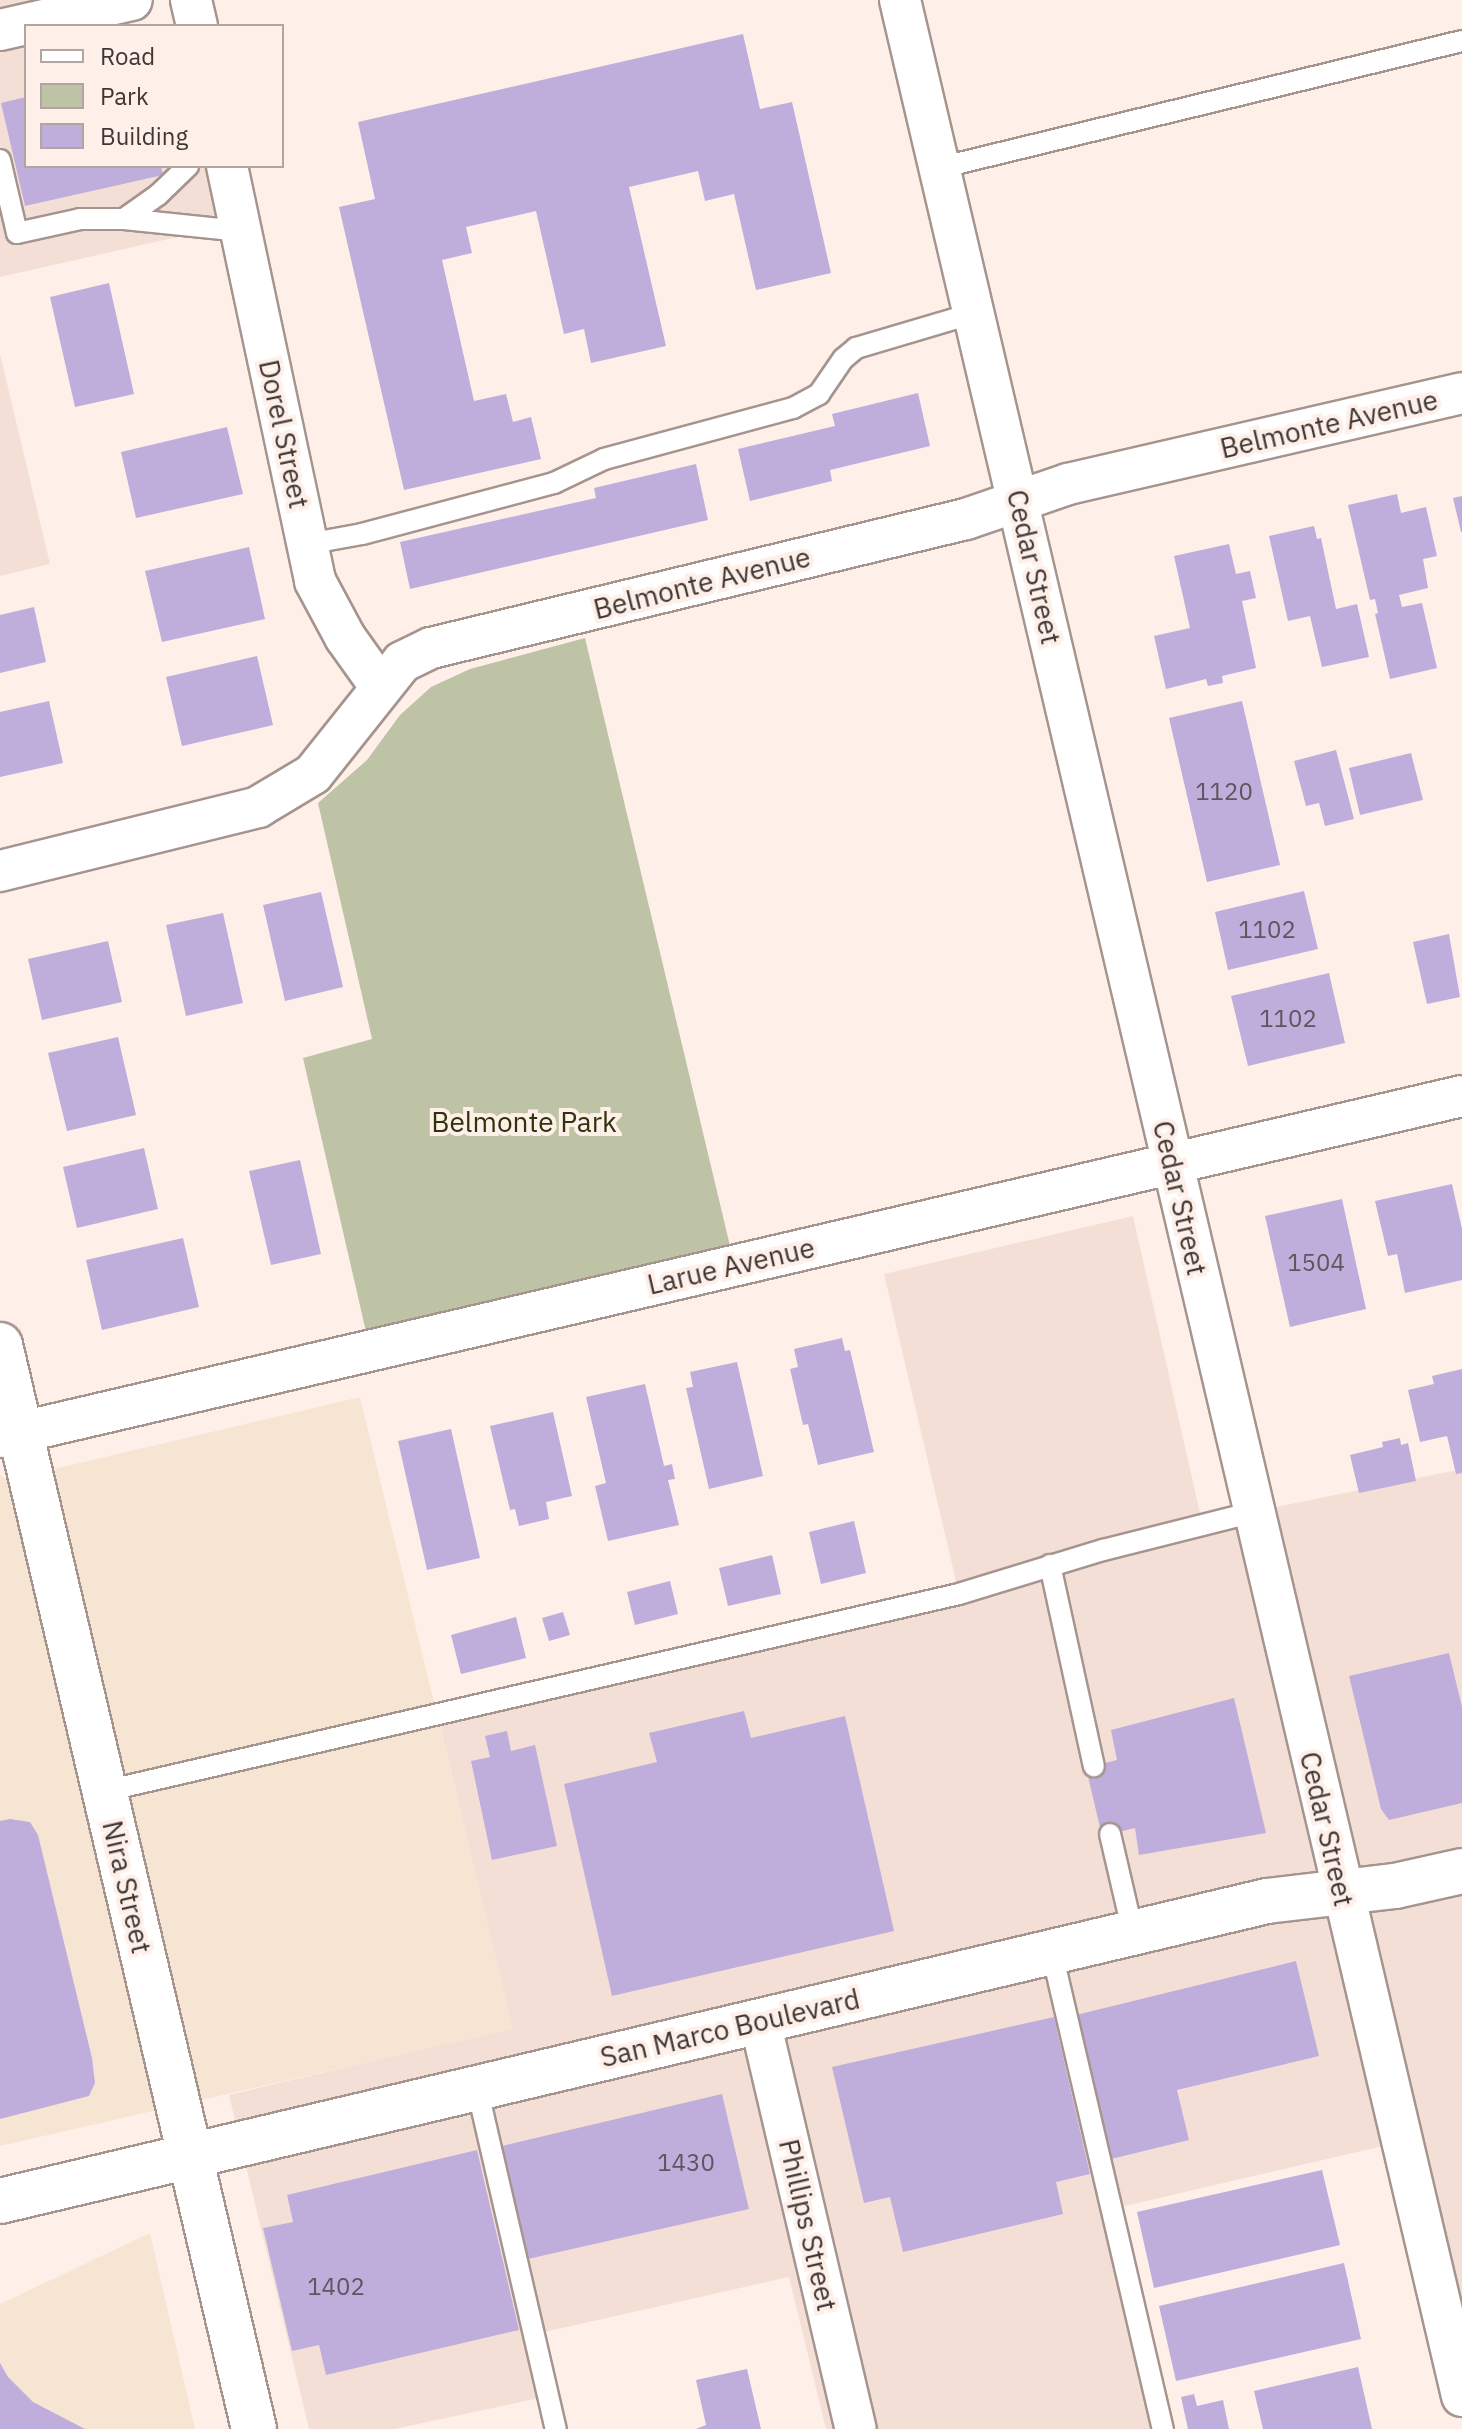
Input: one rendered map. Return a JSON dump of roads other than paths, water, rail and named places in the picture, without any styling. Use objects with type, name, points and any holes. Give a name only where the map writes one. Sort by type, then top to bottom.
[{"type":"main road","name":"Nira Street","points":[[0,1345],[10,1435],[105,1791],[254,2429]]},
{"type":"main road","name":"San Marco Boulevard","points":[[0,2201],[1267,1901],[1395,1886],[1462,1871]]},
{"type":"street","points":[[26,24],[132,0]]},
{"type":"street","points":[[191,0],[197,24]]},
{"type":"street","name":"Cedar Street","points":[[900,0],[1462,2396]]},
{"type":"street","points":[[0,30],[24,25]]},
{"type":"street","name":"Dorel Street","points":[[227,168],[315,581],[345,637],[380,686]]},
{"type":"street","name":"Belmonte Avenue","points":[[0,871],[258,807],[313,774],[402,662],[431,648],[966,519],[1068,484],[1462,393]]},
{"type":"street","name":"Larue Avenue","points":[[10,1435],[1462,1096]]},
{"type":"street","name":"Phillips Street","points":[[760,2021],[856,2429]]},
{"type":"lane","points":[[939,168],[1462,41]]},
{"type":"lane","points":[[0,160],[17,233],[80,219],[124,219],[241,231]]},
{"type":"lane","points":[[124,219],[158,195],[186,168]]},
{"type":"lane","points":[[307,544],[554,483],[604,459],[793,408],[819,394],[843,359],[856,348],[974,313]]},
{"type":"lane","points":[[105,1791],[959,1594],[1050,1565],[1254,1512]]},
{"type":"lane","points":[[1050,1565],[1094,1766]]},
{"type":"lane","points":[[1110,1834],[1133,1933]]},
{"type":"lane","points":[[1052,1953],[1163,2429]]},
{"type":"lane","points":[[477,2088],[556,2429]]},
{"type":"park label","name":"Belmonte Park","points":[[524,1122]]}]
